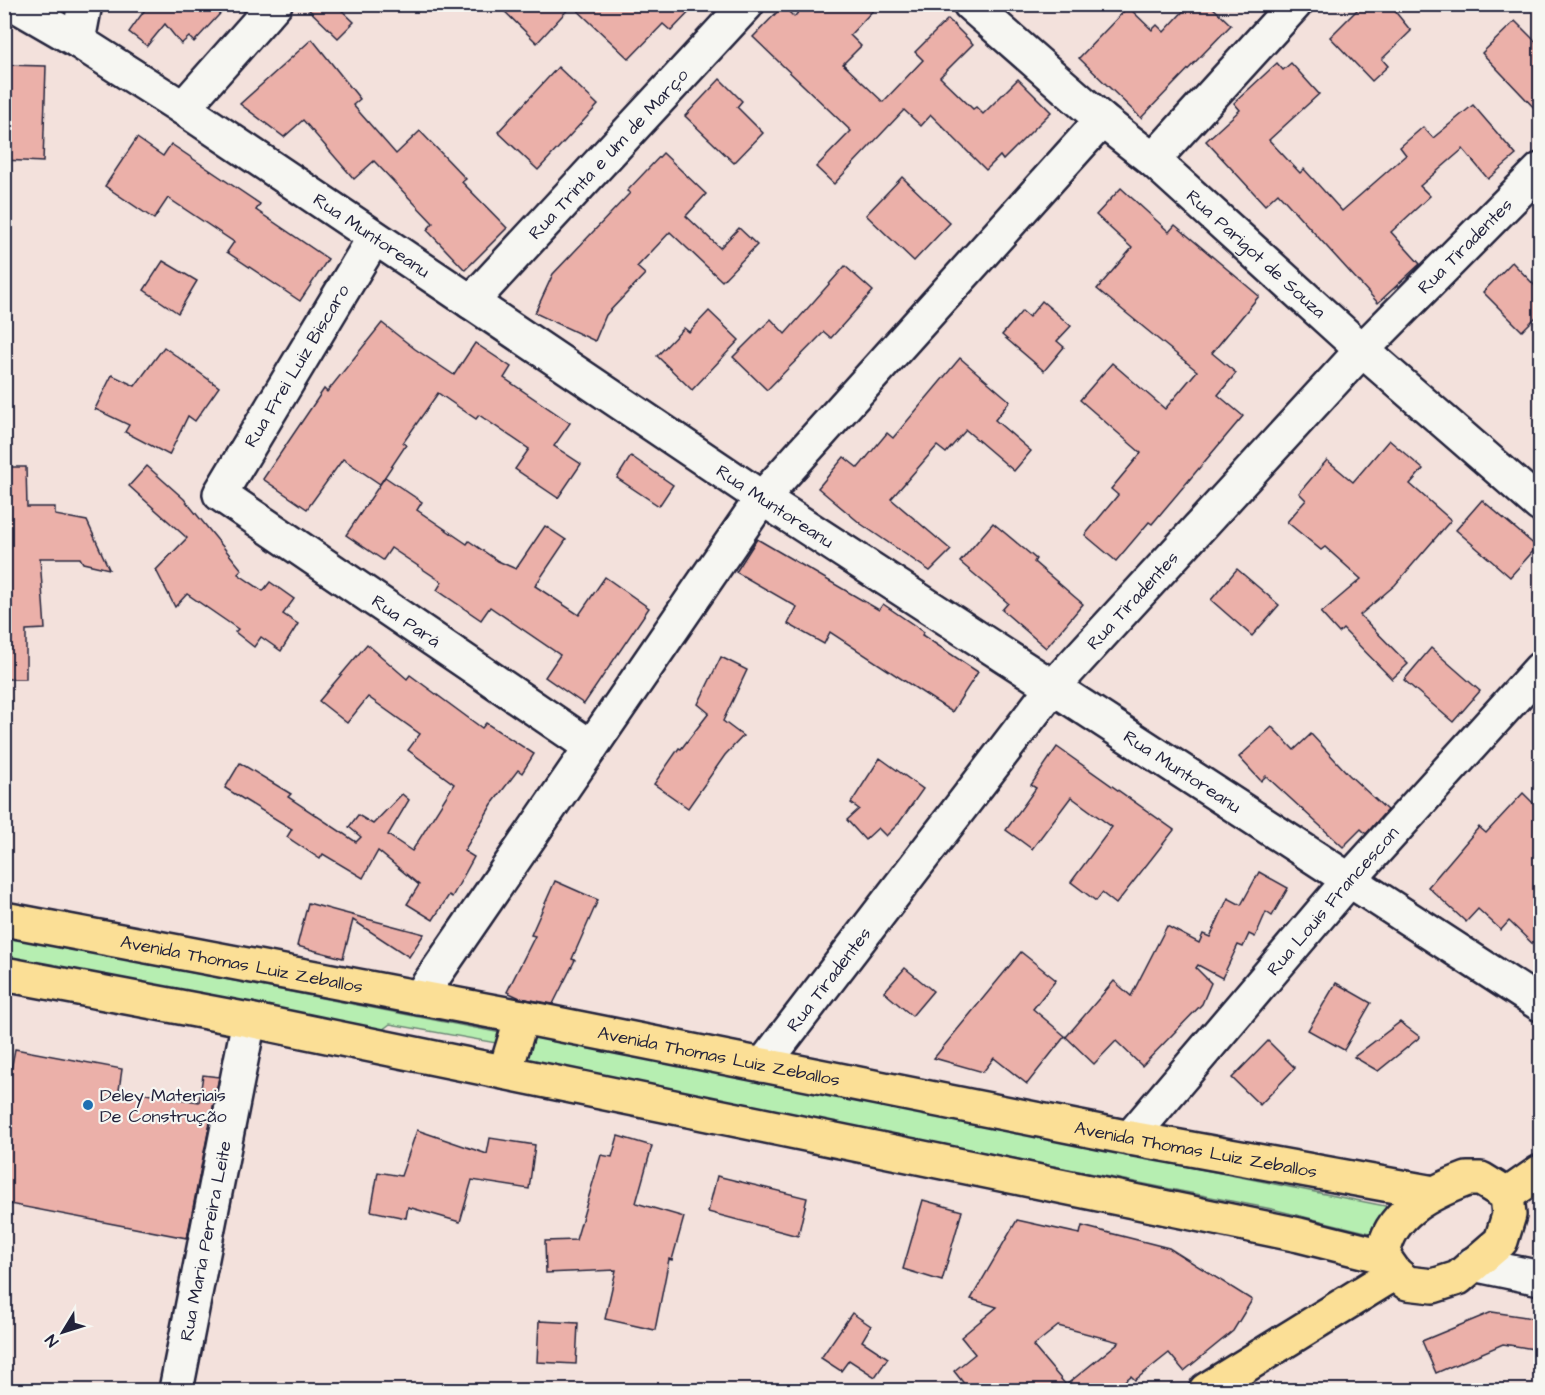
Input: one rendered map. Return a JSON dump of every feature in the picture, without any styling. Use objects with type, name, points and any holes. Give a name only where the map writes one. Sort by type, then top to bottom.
[{"type":"main road","name":"Avenida Thomas Luiz Zeballos","points":[[4,919],[522,1017],[1130,1138],[1434,1193]]},
{"type":"main road","points":[[4,974],[249,1020],[1299,1235],[1389,1265],[1407,1283],[1433,1286],[1458,1278],[1501,1241],[1509,1215],[1507,1196]]},
{"type":"main road","points":[[505,1072],[522,1017]]},
{"type":"main road","points":[[1507,1196],[1540,1172]]},
{"type":"main road","points":[[1389,1265],[1385,1239],[1411,1207],[1434,1193],[1467,1179],[1481,1179],[1507,1196]]},
{"type":"main road","points":[[1206,1390],[1389,1265]]},
{"type":"street","name":"Rua Muntoreanu","points":[[14,4],[78,41],[183,108],[762,498],[1540,1004]]},
{"type":"street","points":[[78,41],[85,4]]},
{"type":"street","points":[[183,108],[275,4]]},
{"type":"street","name":"Rua Trinta e Um de Março","points":[[471,302],[747,4]]},
{"type":"street","name":"Rua Parigot de Souza","points":[[970,4],[1102,120],[1153,160],[1362,350],[1540,505]]},
{"type":"street","points":[[1153,160],[1296,4]]},
{"type":"street","points":[[419,998],[762,498],[1102,120]]},
{"type":"street","name":"Rua Tiradentes","points":[[763,1065],[1052,688],[1362,350],[1540,170]]},
{"type":"street","name":"Rua Frei Luiz Biscaro","points":[[220,494],[374,238]]},
{"type":"street","name":"Rua Pará","points":[[220,494],[591,747]]},
{"type":"street","name":"Rua Louis Francescon","points":[[1130,1138],[1350,879],[1540,669]]},
{"type":"street","name":"Rua Maria Pereira Leite","points":[[176,1390],[249,1020]]},
{"type":"street","points":[[1473,1264],[1540,1278]]},
{"type":"green space","points":[[4,936],[501,1033],[496,1043],[390,1024],[378,1033],[5,960]]},
{"type":"green space","points":[[534,1036],[1395,1208],[1374,1234],[1272,1209],[526,1062]]},
{"type":"building","points":[[149,4],[229,4],[194,42],[189,37],[181,44],[165,24],[147,46],[129,32]]},
{"type":"building","points":[[303,4],[335,4],[354,22],[338,38]]},
{"type":"building","points":[[497,4],[697,4],[671,31],[663,24],[629,59],[572,5],[537,43]]},
{"type":"building","points":[[806,4],[879,4],[850,35],[861,46],[843,64],[883,102],[923,60],[915,52],[948,19],[973,44],[940,77],[973,109],[976,107],[983,114],[1018,79],[1051,112],[1003,160],[1000,156],[986,170],[931,115],[921,126],[904,110],[834,184],[816,167],[851,131],[753,37],[783,6],[794,17]]},
{"type":"building","points":[[1190,4],[1209,4],[1231,25],[1141,118],[1079,58],[1128,7],[1152,30],[1157,25],[1164,32]]},
{"type":"building","points":[[1363,4],[1389,4],[1411,31],[1382,59],[1388,66],[1372,81],[1330,37]]},
{"type":"building","points":[[1515,21],[1540,46],[1540,114],[1482,53]]},
{"type":"building","points":[[312,39],[360,99],[353,105],[396,154],[420,131],[466,179],[462,182],[507,228],[465,270],[427,230],[433,223],[374,161],[354,179],[303,120],[284,137],[240,104]]},
{"type":"building","points":[[1277,63],[1283,70],[1291,63],[1319,94],[1269,140],[1300,173],[1304,169],[1342,211],[1406,155],[1400,147],[1423,127],[1433,138],[1473,105],[1516,155],[1488,179],[1463,149],[1420,186],[1430,196],[1391,232],[1420,264],[1378,303],[1278,193],[1265,205],[1206,141],[1240,110],[1234,103]]},
{"type":"building","points":[[4,65],[46,66],[43,162],[4,160]]},
{"type":"building","points":[[558,67],[598,105],[538,170],[498,132]]},
{"type":"building","points":[[720,79],[742,101],[737,107],[763,133],[734,163],[685,116]]},
{"type":"building","points":[[137,138],[163,156],[171,144],[260,204],[256,210],[328,259],[300,301],[227,252],[234,242],[168,198],[154,219],[105,186]]},
{"type":"building","points":[[663,153],[706,194],[686,216],[720,248],[739,228],[757,245],[722,281],[670,232],[637,267],[645,274],[606,315],[595,341],[535,313],[553,274],[630,193],[627,191]]},
{"type":"building","points":[[902,177],[950,223],[914,261],[866,215]]},
{"type":"building","points":[[1121,188],[1169,232],[1175,225],[1259,296],[1212,353],[1236,373],[1218,395],[1243,416],[1152,524],[1149,522],[1116,561],[1085,535],[1118,495],[1111,489],[1141,453],[1080,400],[1112,363],[1165,409],[1197,371],[1097,289],[1132,248],[1096,215]]},
{"type":"building","points":[[163,261],[197,281],[178,313],[144,290]]},
{"type":"building","points":[[1512,262],[1540,291],[1540,313],[1522,331],[1483,292]]},
{"type":"building","points":[[845,266],[873,291],[831,338],[824,332],[767,390],[733,357],[771,319],[785,334]]},
{"type":"building","points":[[1042,301],[1071,326],[1057,341],[1064,347],[1044,371],[1002,335],[1022,311],[1029,317]]},
{"type":"building","points":[[709,311],[739,340],[692,390],[657,356],[684,328],[689,332]]},
{"type":"building","points":[[382,323],[454,375],[475,343],[511,367],[504,378],[570,423],[554,446],[581,464],[558,498],[515,469],[529,449],[479,415],[476,419],[438,393],[403,443],[406,445],[380,484],[343,459],[307,509],[263,479],[324,389],[327,392]]},
{"type":"building","points":[[164,347],[219,387],[195,421],[188,416],[169,455],[125,432],[129,425],[95,409],[112,375],[135,386]]},
{"type":"building","points":[[960,358],[1010,401],[995,420],[1031,451],[1014,471],[966,430],[946,453],[937,446],[891,499],[951,550],[930,571],[861,524],[818,488],[844,457],[858,468],[887,433],[893,438]]},
{"type":"building","points":[[1389,440],[1423,469],[1410,484],[1451,520],[1395,585],[1360,615],[1408,664],[1392,679],[1343,629],[1339,633],[1321,613],[1361,579],[1325,547],[1321,550],[1287,522],[1306,500],[1299,493],[1327,460],[1353,482]]},
{"type":"building","points":[[631,456],[673,485],[659,506],[617,478]]},
{"type":"building","points":[[147,466],[184,499],[242,570],[238,574],[263,591],[270,582],[294,599],[283,614],[298,624],[281,651],[261,637],[254,647],[235,632],[238,629],[187,594],[175,607],[156,570],[187,538],[129,486]]},
{"type":"building","points":[[4,467],[26,467],[27,507],[55,507],[55,515],[87,521],[109,569],[83,563],[80,558],[40,558],[45,629],[26,630],[26,679],[4,679],[4,557],[8,558]]},
{"type":"building","points":[[385,477],[422,502],[417,510],[467,544],[469,541],[498,561],[516,569],[545,526],[566,540],[535,586],[579,615],[605,577],[649,608],[584,704],[545,677],[560,655],[490,607],[481,620],[437,590],[442,582],[391,548],[383,560],[346,535]]},
{"type":"building","points":[[1482,500],[1537,547],[1510,577],[1456,530]]},
{"type":"building","points":[[993,523],[1036,559],[1034,562],[1083,604],[1046,648],[1002,610],[1008,603],[960,562]]},
{"type":"building","points":[[757,539],[879,610],[883,604],[924,632],[922,635],[978,672],[952,712],[830,632],[824,644],[788,624],[797,607],[736,572]]},
{"type":"building","points":[[1237,569],[1279,605],[1252,636],[1211,600]]},
{"type":"building","points":[[367,644],[407,679],[410,675],[482,728],[486,723],[534,754],[522,773],[518,770],[492,804],[464,851],[474,857],[452,897],[449,895],[433,920],[407,904],[419,885],[378,851],[363,878],[323,854],[320,859],[287,837],[292,829],[225,788],[240,763],[291,794],[288,797],[356,842],[361,837],[349,827],[358,815],[373,824],[402,794],[409,800],[388,835],[412,851],[454,784],[408,750],[420,734],[368,697],[347,723],[319,701]]},
{"type":"building","points":[[1431,648],[1480,691],[1453,722],[1404,680]]},
{"type":"building","points":[[721,657],[747,670],[723,721],[743,736],[725,755],[688,808],[654,784],[679,748],[681,749],[709,713],[698,704]]},
{"type":"building","points":[[1272,727],[1294,750],[1311,734],[1349,775],[1387,810],[1366,834],[1361,829],[1343,847],[1266,776],[1261,781],[1239,757]]},
{"type":"building","points":[[1057,747],[1174,830],[1116,904],[1102,893],[1096,901],[1071,882],[1112,827],[1071,797],[1032,849],[1006,830],[1036,788],[1031,785]]},
{"type":"building","points":[[880,758],[923,789],[899,823],[886,836],[878,828],[865,840],[847,820],[859,809],[851,803]]},
{"type":"building","points":[[1523,793],[1540,810],[1540,951],[1509,921],[1501,930],[1478,909],[1466,922],[1428,887],[1479,827],[1486,833]]},
{"type":"building","points":[[1259,872],[1288,888],[1272,916],[1266,912],[1255,937],[1249,934],[1243,947],[1238,945],[1222,978],[1198,965],[1196,968],[1211,983],[1202,1004],[1142,1066],[1116,1041],[1094,1064],[1066,1037],[1114,981],[1131,996],[1167,926],[1199,943],[1203,934],[1210,937],[1228,898],[1241,905]]},
{"type":"building","points":[[555,881],[598,900],[572,959],[575,960],[553,1004],[520,998],[507,992],[535,936],[531,935]]},
{"type":"building","points":[[308,903],[424,934],[409,957],[353,920],[343,958],[297,946]]},
{"type":"building","points":[[1021,952],[1056,980],[1033,1009],[1065,1036],[1027,1084],[994,1058],[983,1072],[934,1058]]},
{"type":"building","points":[[905,968],[933,991],[912,1016],[884,992]]},
{"type":"building","points":[[1336,983],[1371,1003],[1344,1050],[1308,1030]]},
{"type":"building","points":[[1400,1022],[1420,1037],[1378,1071],[1354,1057]]},
{"type":"building","points":[[1268,1041],[1295,1068],[1260,1105],[1232,1078]]},
{"type":"building","points":[[15,1049],[122,1069],[119,1090],[199,1102],[203,1075],[219,1077],[187,1238],[4,1203],[4,1106]]},
{"type":"building","points":[[417,1130],[487,1154],[490,1138],[535,1145],[529,1189],[472,1180],[460,1222],[408,1207],[406,1218],[371,1211],[378,1172],[401,1176]]},
{"type":"building","points":[[618,1136],[652,1146],[636,1203],[684,1217],[672,1260],[669,1259],[655,1330],[605,1319],[616,1270],[546,1273],[545,1241],[576,1240],[601,1155],[612,1157]]},
{"type":"building","points":[[717,1176],[807,1198],[798,1236],[708,1212]]},
{"type":"building","points":[[923,1200],[962,1211],[942,1281],[903,1269]]},
{"type":"building","points":[[1017,1220],[1080,1234],[1082,1226],[1169,1248],[1252,1300],[1233,1331],[1184,1371],[1169,1353],[1135,1380],[1131,1376],[1113,1390],[969,1390],[954,1371],[975,1354],[961,1337],[997,1307],[971,1299]],"holes":[[[1058,1326],[1119,1342],[1066,1385],[1033,1346]]]},
{"type":"building","points":[[1492,1312],[1540,1319],[1540,1350],[1503,1344],[1436,1373],[1422,1341]]},
{"type":"building","points":[[852,1313],[871,1326],[862,1341],[888,1358],[875,1377],[849,1360],[841,1371],[821,1358]]},
{"type":"building","points":[[539,1321],[578,1323],[576,1364],[537,1362]]},
{"type":"place","name":"Deley Materiais De Construção","points":[[88,1105]]}]
